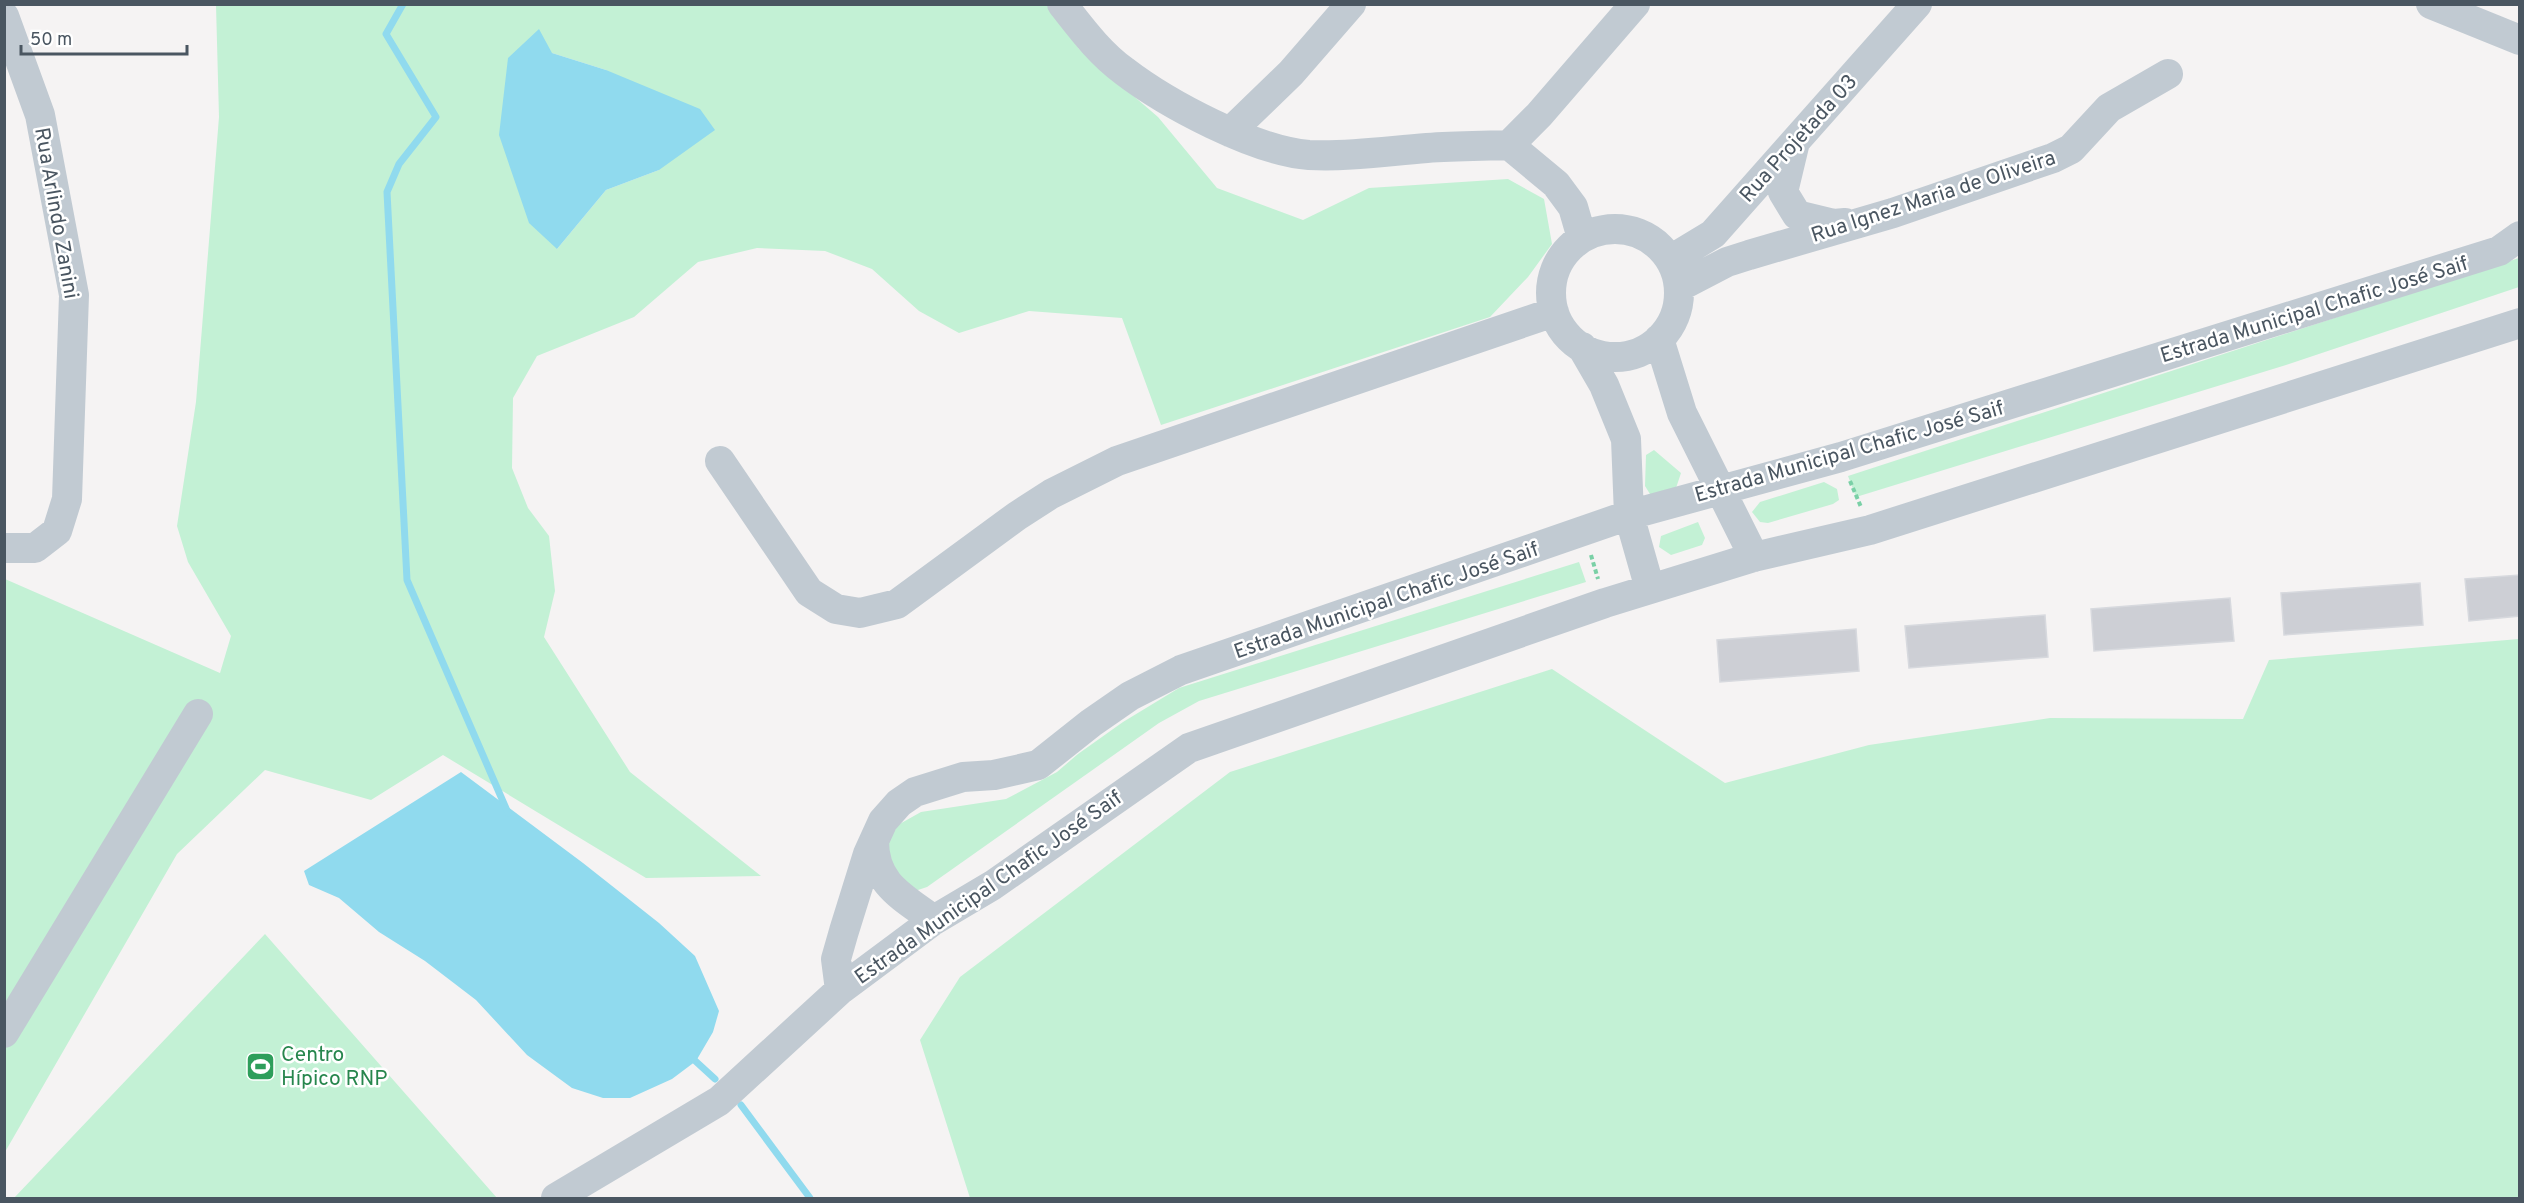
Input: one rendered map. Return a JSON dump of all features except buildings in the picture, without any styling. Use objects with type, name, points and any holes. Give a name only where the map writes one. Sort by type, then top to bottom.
[{"type":"street","points":[[1062,4],[1096,46],[1123,71],[1157,93],[1230,132],[1306,155],[1350,155],[1428,148],[1509,145],[1556,184],[1573,207],[1582,238]]},
{"type":"street","points":[[1230,132],[1291,73],[1351,4]]},
{"type":"street","points":[[1509,145],[1539,115],[1635,4]]},
{"type":"street","name":"Rua Projetada 03","points":[[1674,274],[1713,234],[1917,4]]},
{"type":"street","points":[[2431,4],[2520,40]]},
{"type":"street","name":"Rua Arlindo Zanini","points":[[4,16],[40,115],[74,295],[67,499],[57,531],[35,548],[4,548]]},
{"type":"street","name":"Rua Ignez Maria de Oliveira","points":[[1674,274],[1893,213],[2072,150],[2109,108],[2168,74]]},
{"type":"street","points":[[1794,143],[1783,192],[1797,215],[1834,225],[1893,213]]},
{"type":"street","points":[[1609,229],[1624,229],[1651,240],[1674,274],[1675,316],[1659,339],[1645,349],[1630,355],[1596,354],[1581,347],[1564,332],[1554,312],[1551,291],[1555,270],[1566,251],[1582,238],[1609,229]]},
{"type":"street","name":"Estrada Municipal Chafic José Saif","points":[[2520,236],[2499,251],[1841,457],[1629,515],[1181,670],[1130,696],[1090,723],[1038,765],[994,775],[963,777],[915,792],[899,803],[883,821],[874,841],[836,959],[840,990],[934,920],[993,885],[1189,748],[1605,603],[1754,557],[1870,530],[2520,323]]},
{"type":"street","points":[[720,461],[809,592],[836,609],[860,613],[872,611],[897,604],[1017,516],[1051,494],[1117,460],[1554,312]]},
{"type":"street","points":[[1659,339],[1682,413],[1754,557]]},
{"type":"street","points":[[1581,347],[1604,385],[1626,438],[1629,515],[1650,589]]},
{"type":"street","points":[[4,1034],[198,714]]},
{"type":"street","points":[[874,841],[877,867],[885,881],[892,889],[934,920]]},
{"type":"street","points":[[556,1198],[719,1101],[840,990]]},
{"type":"path","points":[[1841,457],[1870,530]]},
{"type":"path","points":[[1584,531],[1605,603]]},
{"type":"green space","points":[[216,5],[1048,5],[1079,49],[1158,117],[1217,188],[1303,220],[1369,188],[1508,179],[1544,199],[1552,244],[1528,277],[1490,317],[1161,425],[1122,318],[1029,311],[959,333],[919,311],[872,269],[825,251],[757,248],[698,262],[634,317],[537,356],[513,398],[512,468],[528,508],[549,536],[555,591],[544,637],[630,772],[761,876],[646,878],[443,755],[371,800],[265,770],[177,854],[5,1152],[5,579],[220,673],[231,636],[188,562],[177,526],[196,402],[219,117]],"holes":[[[552,53],[606,70],[659,170],[606,190],[557,249]]]},
{"type":"green space","points":[[2519,258],[2519,287],[2286,365],[1856,497],[1848,476]]},
{"type":"green space","points":[[1654,450],[1681,473],[1676,488],[1660,495],[1650,494],[1645,486],[1646,455]]},
{"type":"green space","points":[[1824,482],[1837,489],[1839,500],[1833,504],[1768,523],[1760,522],[1752,512],[1760,502]]},
{"type":"green space","points":[[1698,522],[1705,538],[1702,545],[1671,555],[1659,547],[1661,536]]},
{"type":"green space","points":[[1579,562],[1586,582],[1199,701],[1159,723],[927,887],[912,892],[881,849],[896,826],[921,812],[1006,799],[1057,772],[1123,722],[1179,688]]},
{"type":"green space","points":[[2519,639],[2519,1198],[970,1198],[920,1040],[960,977],[1230,772],[1552,669],[1725,783],[1869,745],[2050,718],[2243,719],[2269,660]]},
{"type":"green space","name":"Centro Hípico RNP","points":[[265,934],[497,1198],[14,1198]]},
{"type":"water","points":[[539,29],[552,53],[606,70],[700,109],[715,130],[659,170],[606,190],[557,249],[529,223],[499,135],[508,58]]},
{"type":"water","points":[[461,772],[583,863],[659,923],[695,956],[719,1011],[713,1032],[696,1061],[672,1079],[630,1098],[603,1098],[572,1088],[527,1055],[476,1000],[425,961],[379,932],[339,898],[309,885],[304,871]]},
{"type":"waterway","points":[[403,4],[386,34],[436,117],[399,164],[387,192],[407,580],[508,813]]},
{"type":"waterway","points":[[691,1057],[715,1079]]},
{"type":"waterway","points":[[741,1105],[810,1198]]},
{"type":"place","name":"Centro Hípico RNP","points":[[260,1066]]}]
